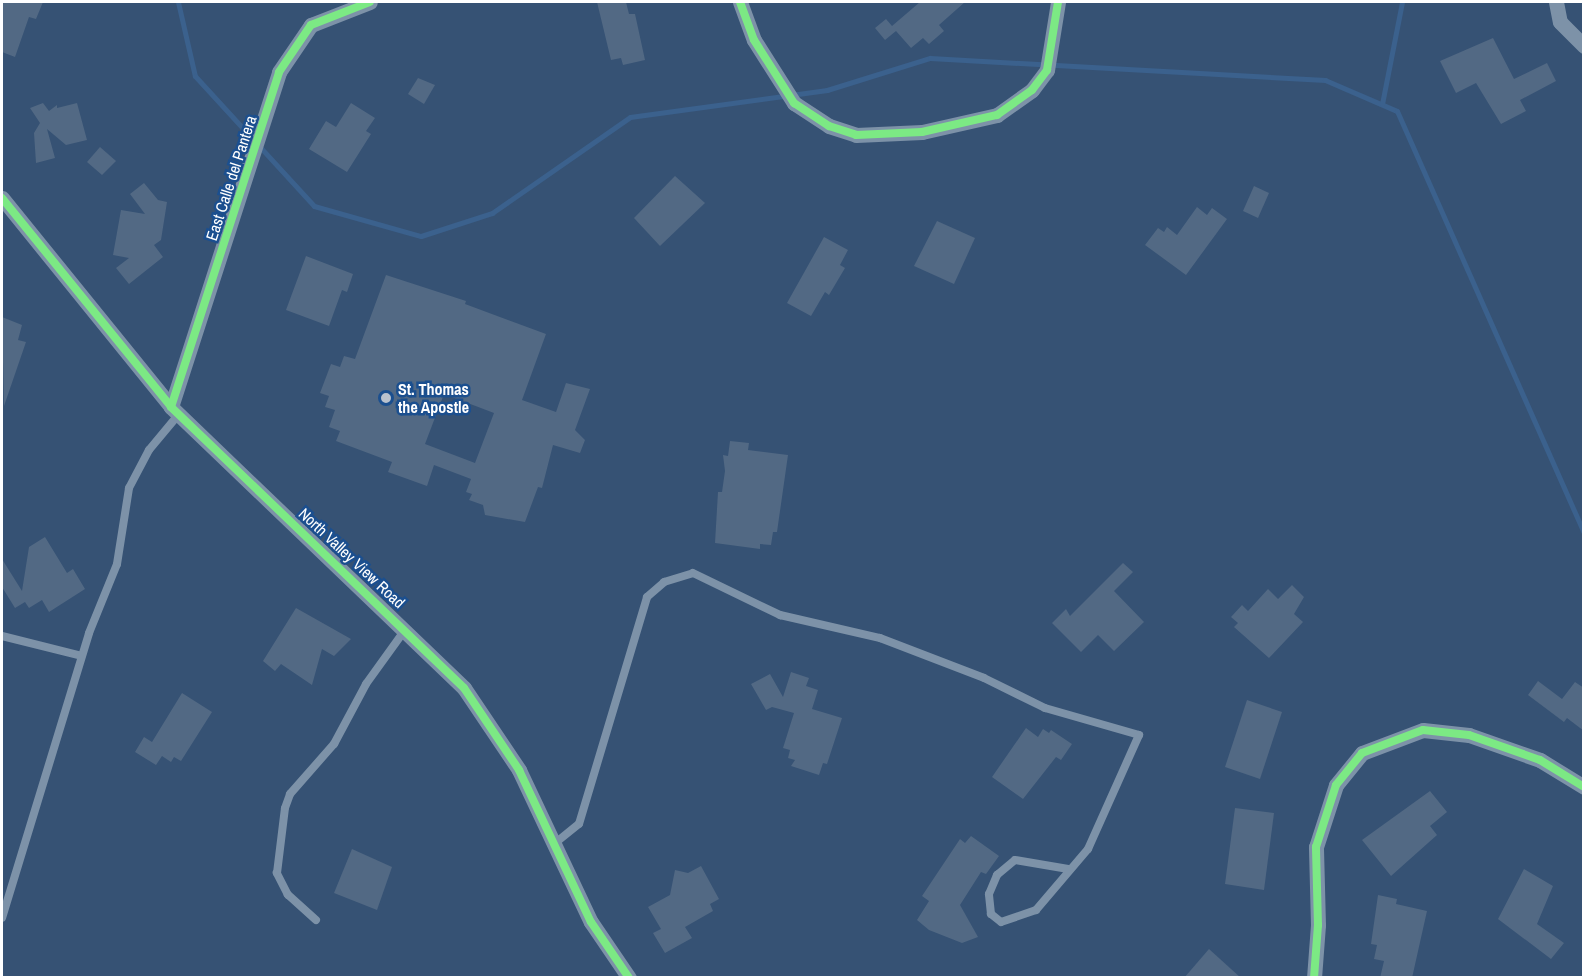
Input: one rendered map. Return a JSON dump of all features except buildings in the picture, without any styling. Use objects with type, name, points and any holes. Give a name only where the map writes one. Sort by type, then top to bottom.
[{"type":"street","name":"East Calle del Pantera","points":[[175,410],[279,72],[312,25],[370,2]]},
{"type":"street","points":[[740,2],[754,39],[794,103],[829,126],[856,135],[922,132],[997,115],[1032,90],[1047,70],[1058,2]]},
{"type":"street","points":[[1556,2],[1560,22],[1584,46]]},
{"type":"street","name":"North Valley View Road","points":[[2,198],[175,410],[406,628],[464,687],[519,770],[591,921],[629,978]]},
{"type":"street","points":[[1314,978],[1318,925],[1316,847],[1336,785],[1362,753],[1424,730],[1469,735],[1530,755],[1584,787]]},
{"type":"lane","points":[[2,918],[82,656],[117,564],[129,488],[149,450],[175,410]]},
{"type":"lane","points":[[554,844],[579,824],[647,597],[664,582],[693,573],[780,615],[880,638],[984,678],[1045,708],[1139,735],[1088,849],[1068,869],[1036,910],[1001,922],[990,914],[989,894],[997,875],[1015,861],[1068,869]]},
{"type":"lane","points":[[316,920],[288,895],[277,873],[285,808],[296,787],[334,744],[366,684],[406,628]]},
{"type":"lane","points":[[2,636],[82,656]]},
{"type":"waterway","points":[[178,2],[195,76],[314,206],[421,236],[492,213],[630,117],[827,90],[930,58],[1325,80],[1397,111],[1584,532]]},
{"type":"waterway","points":[[1382,104],[1402,2]]},
{"type":"cycle path","points":[[171,407],[279,72],[311,25],[370,2]]},
{"type":"cycle path","points":[[740,2],[754,40],[794,103],[829,126],[856,135],[922,132],[997,115],[1032,90],[1047,70],[1058,2]]},
{"type":"cycle path","points":[[2,198],[171,407],[464,688],[519,770],[591,922],[629,978]]},
{"type":"cycle path","points":[[1314,978],[1318,925],[1316,847],[1336,785],[1362,753],[1423,730],[1469,735],[1540,760],[1584,787]]},
{"type":"place","name":"St. Thomas the Apostle","points":[[386,398]]}]
